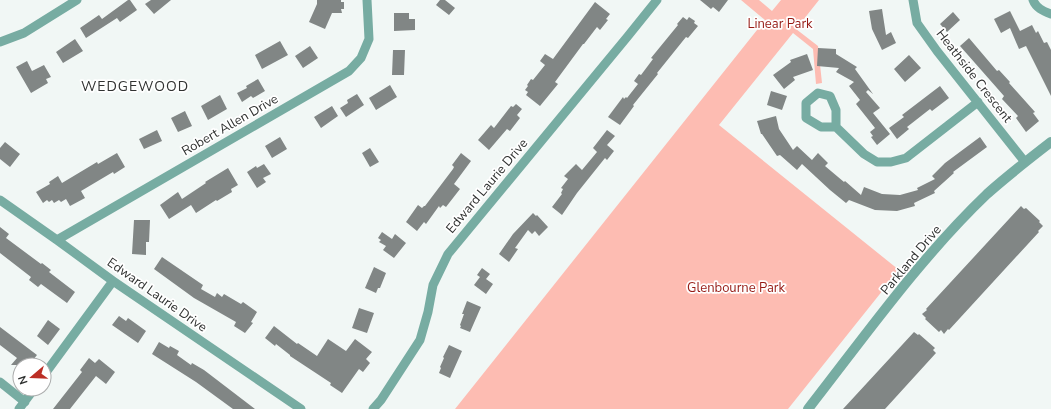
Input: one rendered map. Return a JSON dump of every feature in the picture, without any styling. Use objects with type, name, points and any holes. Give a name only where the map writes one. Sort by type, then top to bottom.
[{"type":"street","points":[[0,42],[24,34],[77,0]]},
{"type":"street","name":"Robert Allen Drive","points":[[57,240],[349,71],[362,58],[369,39],[367,0]]},
{"type":"street","name":"Edward Laurie Drive","points":[[373,409],[381,400],[420,340],[428,312],[433,285],[448,254],[656,0]]},
{"type":"street","name":"Heathside Crescent","points":[[913,0],[917,23],[1025,162]]},
{"type":"street","points":[[1033,0],[1039,9],[1051,14]]},
{"type":"street","points":[[836,127],[864,154],[877,162],[891,162],[906,158],[978,102]]},
{"type":"street","name":"Parkland Drive","points":[[808,409],[938,246],[987,194],[1051,142]]},
{"type":"street","name":"Edward Laurie Drive","points":[[0,200],[113,281],[301,409]]},
{"type":"street","points":[[52,364],[113,281]]},
{"type":"street","points":[[0,382],[22,405]]},
{"type":"green space","name":"Glenbourne Park","points":[[741,0],[759,0],[772,11],[781,0],[819,0],[796,29],[818,46],[822,83],[816,84],[813,49],[793,33],[719,125],[899,270],[788,409],[455,409],[765,20]]},
{"type":"building","points":[[130,0],[137,10],[120,22],[117,18],[86,38],[80,28],[99,15],[102,19]]},
{"type":"building","points":[[151,0],[171,0],[154,14],[145,4]]},
{"type":"building","points":[[317,0],[341,0],[341,2],[344,2],[344,9],[341,9],[342,13],[332,13],[325,29],[309,22],[317,4]]},
{"type":"building","points":[[440,0],[445,0],[455,8],[449,15],[436,5]]},
{"type":"building","points":[[700,0],[728,0],[719,12],[713,7],[711,9]]},
{"type":"building","points":[[595,2],[610,14],[606,19],[608,20],[600,30],[597,27],[583,44],[555,82],[558,84],[540,106],[526,95],[528,92],[525,90],[528,86],[527,85],[545,65],[540,61],[545,54],[553,59]]},
{"type":"building","points":[[882,9],[886,35],[891,32],[896,43],[882,50],[872,29],[869,11]]},
{"type":"building","points":[[1010,11],[1020,31],[1032,25],[1036,33],[1038,31],[1044,43],[1047,42],[1051,50],[1051,96],[1026,46],[1019,49],[1010,28],[1001,33],[994,19]]},
{"type":"building","points":[[953,12],[960,20],[947,32],[940,24]]},
{"type":"building","points":[[394,13],[409,13],[409,19],[415,19],[415,30],[394,31]]},
{"type":"building","points":[[683,17],[687,20],[689,17],[695,21],[694,23],[698,26],[688,38],[686,37],[657,73],[658,74],[633,105],[634,106],[620,125],[608,117],[623,97],[624,99],[626,97],[627,98],[638,84],[634,81],[639,74],[641,75],[653,59],[651,58]]},
{"type":"building","points":[[969,38],[997,71],[999,70],[1010,82],[1009,83],[1035,112],[1033,113],[1039,121],[1026,132],[1016,118],[1018,116],[1002,99],[1004,96],[960,46]]},
{"type":"building","points":[[75,39],[83,51],[63,63],[56,52]]},
{"type":"building","points":[[280,41],[288,55],[262,69],[255,55]]},
{"type":"building","points":[[310,46],[318,58],[303,68],[295,56]]},
{"type":"building","points":[[818,48],[836,49],[836,54],[857,67],[855,69],[873,94],[868,90],[866,92],[880,108],[873,113],[890,134],[877,145],[871,137],[873,136],[870,132],[875,128],[856,104],[860,100],[849,86],[854,82],[836,72],[839,68],[817,66]]},
{"type":"building","points":[[393,50],[405,50],[404,75],[392,75]]},
{"type":"building","points":[[807,54],[813,70],[793,77],[795,80],[784,89],[773,75],[791,62],[790,60]]},
{"type":"building","points":[[909,55],[921,68],[905,82],[894,69]]},
{"type":"building","points":[[27,61],[32,71],[44,65],[51,77],[46,79],[48,83],[31,93],[16,67]]},
{"type":"building","points":[[258,79],[265,91],[253,98],[251,96],[242,102],[237,93],[247,88],[246,86]]},
{"type":"building","points":[[390,85],[397,97],[376,110],[369,98]]},
{"type":"building","points":[[940,86],[949,98],[932,111],[930,109],[907,127],[909,129],[897,139],[889,128],[904,117],[902,115]]},
{"type":"building","points":[[771,91],[787,96],[782,110],[767,105]]},
{"type":"building","points":[[357,94],[364,105],[346,117],[340,108],[348,103],[347,100]]},
{"type":"building","points":[[220,95],[227,109],[208,120],[201,106]]},
{"type":"building","points":[[516,104],[522,109],[517,115],[520,118],[510,131],[507,129],[489,150],[478,140],[491,125],[494,128],[511,106],[513,107]]},
{"type":"building","points":[[332,106],[338,116],[321,128],[314,117]]},
{"type":"building","points":[[185,111],[192,126],[178,132],[171,118]]},
{"type":"building","points":[[776,116],[779,129],[793,150],[797,146],[812,160],[818,153],[828,163],[825,166],[861,195],[864,187],[882,194],[900,195],[918,190],[917,188],[935,179],[932,176],[945,163],[980,137],[987,147],[953,172],[954,173],[934,191],[935,193],[914,203],[915,206],[897,211],[875,210],[849,200],[846,203],[802,164],[797,170],[780,155],[777,156],[761,134],[757,121]]},
{"type":"building","points":[[157,130],[162,141],[144,149],[139,139]]},
{"type":"building","points":[[607,130],[615,136],[607,145],[614,151],[607,160],[605,158],[577,193],[562,215],[552,207],[562,194],[563,189],[561,188],[568,179],[564,176],[576,164],[582,170],[597,152],[593,148]]},
{"type":"building","points":[[280,137],[287,149],[272,158],[265,146]]},
{"type":"building","points":[[5,142],[20,154],[10,167],[0,159],[0,148]]},
{"type":"building","points":[[370,148],[379,162],[370,167],[362,153]]},
{"type":"building","points":[[117,153],[125,167],[114,174],[113,172],[81,191],[85,198],[70,206],[66,199],[61,202],[59,200],[54,203],[52,200],[49,202],[47,200],[43,203],[36,192],[50,184],[49,182],[58,176],[62,183],[97,162],[98,164]]},
{"type":"building","points":[[461,153],[471,161],[454,184],[460,189],[446,207],[443,205],[440,208],[439,206],[426,224],[424,222],[417,231],[406,222],[418,205],[422,208],[425,206],[453,169],[454,167],[452,165]]},
{"type":"building","points":[[264,164],[271,174],[263,178],[266,182],[257,188],[247,172],[256,166],[257,168]]},
{"type":"building","points":[[228,168],[238,185],[231,189],[232,192],[196,213],[191,205],[169,219],[160,205],[178,192],[182,199],[206,183],[205,182]]},
{"type":"building","points":[[1021,206],[1024,209],[1026,208],[1040,221],[1039,222],[1043,226],[949,330],[948,329],[944,334],[941,330],[939,332],[925,319],[926,318],[922,314]]},
{"type":"building","points":[[533,213],[536,216],[537,215],[548,227],[539,236],[535,231],[532,234],[528,230],[515,248],[518,249],[509,262],[499,254],[513,234]]},
{"type":"building","points":[[134,220],[150,220],[149,242],[146,242],[146,255],[132,254]]},
{"type":"building","points":[[0,227],[9,234],[6,238],[51,270],[49,272],[75,292],[67,303],[41,284],[38,287],[29,280],[31,277],[0,253]]},
{"type":"building","points":[[382,232],[392,239],[395,234],[406,243],[394,258],[383,250],[386,246],[379,242],[381,240],[378,238]]},
{"type":"building","points":[[162,257],[203,285],[201,289],[215,297],[217,293],[222,297],[224,294],[241,304],[243,302],[257,312],[251,322],[253,323],[245,333],[234,326],[236,322],[194,298],[154,269]]},
{"type":"building","points":[[374,267],[386,273],[380,288],[378,288],[376,293],[365,288]]},
{"type":"building","points":[[482,268],[490,274],[486,279],[493,284],[486,294],[474,285],[480,277],[477,275]]},
{"type":"building","points":[[467,301],[481,307],[470,332],[460,328],[464,314],[462,314]]},
{"type":"building","points":[[359,308],[374,313],[367,333],[352,328]]},
{"type":"building","points":[[119,316],[126,321],[128,318],[146,331],[138,343],[112,325]]},
{"type":"building","points":[[48,320],[60,329],[48,345],[37,336]]},
{"type":"building","points":[[274,326],[297,344],[298,343],[317,356],[328,339],[346,351],[355,339],[372,352],[366,359],[370,363],[363,372],[359,369],[342,393],[330,385],[331,383],[290,356],[276,344],[275,346],[265,338]]},
{"type":"building","points":[[0,327],[37,355],[35,357],[16,357],[0,345]]},
{"type":"building","points":[[914,332],[918,335],[919,334],[935,348],[933,350],[936,353],[885,409],[843,409]]},
{"type":"building","points":[[159,342],[169,348],[170,346],[179,351],[177,355],[191,365],[192,363],[204,370],[255,409],[233,409],[196,382],[152,354]]},
{"type":"building","points":[[449,345],[462,351],[450,378],[439,373],[444,358],[443,357]]},
{"type":"building","points":[[89,358],[95,363],[99,359],[115,372],[106,384],[96,376],[70,409],[53,409],[82,372],[80,370]]},
{"type":"district","name":"WEDGEWOOD","points":[[135,86]]},
{"type":"park label","name":"Linear Park","points":[[780,24]]}]
